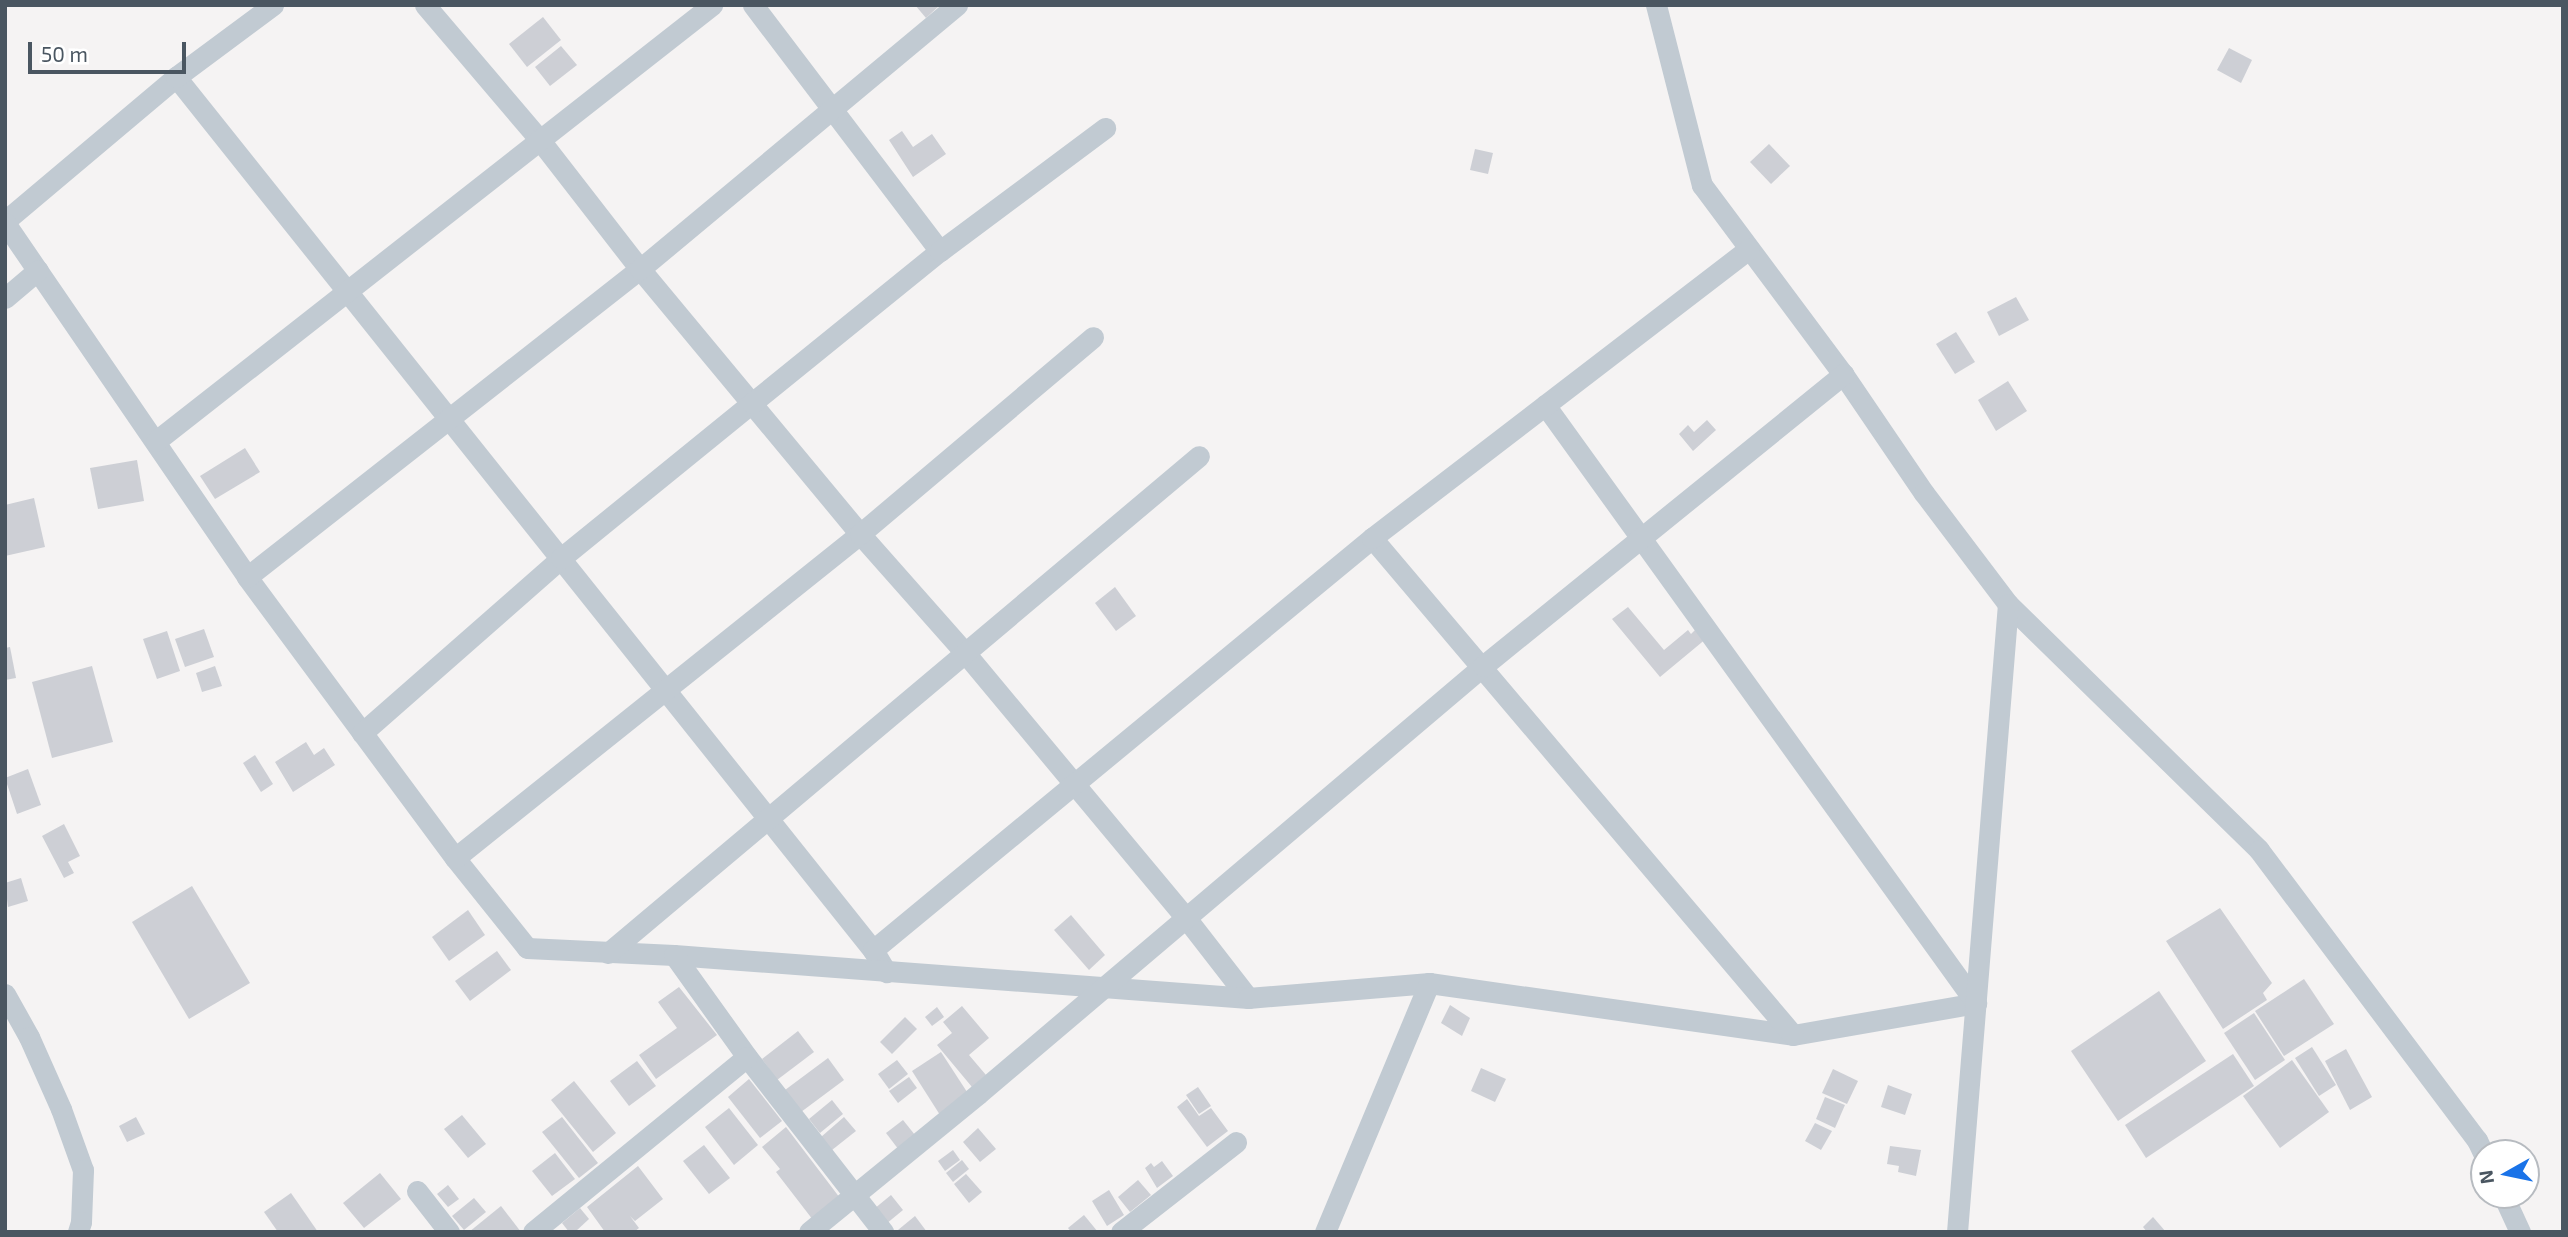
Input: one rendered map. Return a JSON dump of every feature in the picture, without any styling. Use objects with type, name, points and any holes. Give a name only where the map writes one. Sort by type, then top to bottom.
[{"type":"street","points":[[273,5],[176,77],[5,222],[247,577],[455,858],[527,948],[674,955],[1248,999],[1429,984],[1793,1035],[1976,1003]]},
{"type":"street","points":[[425,5],[539,139],[640,269],[860,534],[966,654],[1186,918],[1248,999]]},
{"type":"street","points":[[156,440],[712,5]]},
{"type":"street","points":[[753,5],[940,251]]},
{"type":"street","points":[[247,577],[640,269],[957,5]]},
{"type":"street","points":[[1656,5],[1702,185],[1843,374],[1924,494],[2008,604],[2259,850],[2476,1139]]},
{"type":"street","points":[[176,77],[873,950],[886,972]]},
{"type":"street","points":[[362,733],[561,558],[940,251],[1105,128]]},
{"type":"street","points":[[873,950],[1372,538],[1749,248]]},
{"type":"street","points":[[5,298],[38,270]]},
{"type":"street","points":[[455,858],[860,534],[1093,337]]},
{"type":"street","points":[[809,1232],[1483,666],[1843,374]]},
{"type":"street","points":[[1545,405],[1976,1003]]},
{"type":"street","points":[[608,953],[1199,456]]},
{"type":"street","points":[[1372,538],[1793,1035]]},
{"type":"street","points":[[1957,1232],[2008,604]]},
{"type":"street","points":[[674,955],[747,1057],[883,1232]]},
{"type":"street","points":[[1325,1232],[1429,984]]},
{"type":"street","points":[[5,994],[51,1085],[83,1170],[82,1222],[78,1232]]},
{"type":"street","points":[[533,1232],[747,1057]]},
{"type":"street","points":[[1121,1232],[1236,1142]]},
{"type":"street","points":[[417,1191],[449,1232]]},
{"type":"street","points":[[2509,1209],[2520,1232]]},
{"type":"building","points":[[915,5],[940,5],[926,18]]},
{"type":"building","points":[[543,17],[561,40],[527,67],[509,44]]},
{"type":"building","points":[[561,46],[577,65],[550,86],[535,67]]},
{"type":"building","points":[[2229,48],[2252,60],[2241,83],[2217,70]]},
{"type":"building","points":[[902,131],[913,147],[932,134],[946,154],[913,177],[889,140]]},
{"type":"building","points":[[1769,144],[1790,166],[1771,184],[1750,162]]},
{"type":"building","points":[[1475,149],[1493,153],[1488,174],[1470,170]]},
{"type":"building","points":[[2016,297],[2029,320],[1999,336],[1987,312]]},
{"type":"building","points":[[1956,332],[1975,362],[1955,374],[1936,344]]},
{"type":"building","points":[[2008,381],[2027,411],[1996,431],[1978,400]]},
{"type":"building","points":[[1707,420],[1716,430],[1693,451],[1679,434],[1688,425],[1694,432]]},
{"type":"building","points":[[245,448],[260,472],[215,499],[200,476]]},
{"type":"building","points":[[137,460],[144,501],[98,509],[90,468]]},
{"type":"building","points":[[34,498],[45,547],[5,556],[5,505]]},
{"type":"building","points":[[1115,587],[1136,616],[1116,631],[1095,603]]},
{"type":"building","points":[[1628,607],[1664,650],[1688,630],[1691,634],[1698,627],[1707,638],[1660,677],[1612,619]]},
{"type":"building","points":[[204,629],[214,657],[185,667],[175,639]]},
{"type":"building","points":[[167,631],[180,671],[157,679],[143,639]]},
{"type":"building","points":[[10,647],[16,678],[5,680],[5,648]]},
{"type":"building","points":[[92,666],[113,742],[52,758],[32,682]]},
{"type":"building","points":[[215,666],[222,686],[202,692],[196,673]]},
{"type":"building","points":[[306,742],[314,755],[324,748],[335,765],[293,792],[275,762]]},
{"type":"building","points":[[255,755],[273,784],[261,792],[243,763]]},
{"type":"building","points":[[28,769],[41,805],[17,814],[5,778]]},
{"type":"building","points":[[64,824],[80,856],[68,862],[74,873],[64,878],[42,836]]},
{"type":"building","points":[[21,878],[28,901],[8,907],[5,883]]},
{"type":"building","points":[[192,886],[250,983],[189,1019],[132,922]]},
{"type":"building","points":[[2220,908],[2272,983],[2263,993],[2267,1000],[2223,1029],[2166,941]]},
{"type":"building","points":[[468,910],[485,935],[449,961],[432,937]]},
{"type":"building","points":[[1071,915],[1105,955],[1089,970],[1054,930]]},
{"type":"building","points":[[497,951],[511,970],[470,1001],[455,981]]},
{"type":"building","points":[[2304,979],[2334,1024],[2284,1056],[2255,1011]]},
{"type":"building","points":[[679,987],[717,1035],[656,1079],[639,1055],[677,1028],[658,1002]]},
{"type":"building","points":[[2159,991],[2206,1061],[2118,1121],[2071,1051]]},
{"type":"building","points":[[1450,1005],[1470,1018],[1462,1036],[1441,1023]]},
{"type":"building","points":[[962,1006],[989,1038],[969,1055],[986,1075],[972,1087],[937,1045],[952,1033],[943,1022]]},
{"type":"building","points":[[937,1007],[944,1017],[932,1026],[925,1017]]},
{"type":"building","points":[[2254,1013],[2285,1060],[2255,1080],[2224,1033]]},
{"type":"building","points":[[905,1017],[917,1029],[892,1054],[880,1042]]},
{"type":"building","points":[[798,1031],[814,1052],[777,1080],[762,1059]]},
{"type":"building","points":[[2312,1047],[2336,1085],[2319,1096],[2295,1058]]},
{"type":"building","points":[[2346,1049],[2372,1097],[2350,1110],[2325,1061]]},
{"type":"building","points":[[941,1052],[969,1095],[940,1115],[912,1071]]},
{"type":"building","points":[[2233,1054],[2254,1086],[2146,1158],[2125,1125]]},
{"type":"building","points":[[828,1058],[844,1080],[801,1112],[785,1090]]},
{"type":"building","points":[[897,1060],[908,1074],[889,1089],[878,1074]]},
{"type":"building","points":[[2292,1060],[2329,1112],[2280,1148],[2243,1096]]},
{"type":"building","points":[[637,1061],[656,1086],[629,1106],[610,1081]]},
{"type":"building","points":[[1481,1068],[1506,1079],[1495,1102],[1471,1091]]},
{"type":"building","points":[[1833,1069],[1858,1081],[1847,1104],[1822,1093]]},
{"type":"building","points":[[909,1077],[917,1088],[898,1103],[889,1091]]},
{"type":"building","points":[[749,1079],[782,1121],[760,1138],[728,1097]]},
{"type":"building","points":[[574,1081],[616,1133],[593,1152],[551,1100]]},
{"type":"building","points":[[1888,1085],[1912,1094],[1905,1115],[1881,1107]]},
{"type":"building","points":[[1198,1087],[1211,1106],[1199,1114],[1186,1095]]},
{"type":"building","points":[[1825,1097],[1845,1105],[1835,1128],[1816,1119]]},
{"type":"building","points":[[1187,1099],[1199,1116],[1211,1108],[1228,1131],[1207,1147],[1177,1107]]},
{"type":"building","points":[[832,1100],[843,1114],[820,1133],[809,1119]]},
{"type":"building","points":[[729,1108],[758,1145],[734,1165],[705,1127]]},
{"type":"building","points":[[462,1115],[486,1144],[468,1158],[444,1129]]},
{"type":"building","points":[[136,1117],[145,1134],[127,1142],[119,1126]]},
{"type":"building","points":[[562,1117],[598,1163],[579,1178],[542,1132]]},
{"type":"building","points":[[844,1117],[856,1131],[832,1150],[821,1137]]},
{"type":"building","points":[[903,1120],[919,1140],[902,1154],[886,1133]]},
{"type":"building","points":[[1815,1123],[1832,1131],[1821,1150],[1805,1141]]},
{"type":"building","points":[[786,1127],[840,1198],[813,1220],[776,1172],[780,1169],[762,1147]]},
{"type":"building","points":[[978,1128],[996,1149],[980,1162],[963,1142]]},
{"type":"building","points":[[704,1145],[730,1178],[709,1194],[683,1161]]},
{"type":"building","points":[[1890,1146],[1921,1150],[1916,1176],[1898,1172],[1899,1166],[1887,1164]]},
{"type":"building","points":[[953,1150],[960,1160],[945,1171],[938,1161]]},
{"type":"building","points":[[555,1153],[575,1179],[552,1196],[532,1171]]},
{"type":"building","points":[[962,1160],[969,1169],[953,1182],[946,1173]]},
{"type":"building","points":[[1162,1161],[1173,1176],[1157,1188],[1145,1168],[1151,1163],[1154,1167]]},
{"type":"building","points":[[638,1166],[663,1199],[635,1221],[630,1216],[639,1228],[634,1232],[605,1232],[587,1207]]},
{"type":"building","points":[[380,1173],[401,1199],[364,1228],[343,1203]]},
{"type":"building","points":[[966,1174],[982,1192],[969,1203],[954,1184]]},
{"type":"building","points":[[1138,1180],[1151,1195],[1130,1212],[1118,1197]]},
{"type":"building","points":[[448,1185],[459,1199],[448,1207],[437,1194]]},
{"type":"building","points":[[1109,1190],[1124,1215],[1107,1226],[1092,1201]]},
{"type":"building","points":[[291,1193],[318,1232],[278,1232],[264,1212]]},
{"type":"building","points":[[891,1195],[903,1210],[886,1224],[874,1209]]},
{"type":"building","points":[[474,1198],[486,1212],[464,1230],[452,1216]]},
{"type":"building","points":[[501,1206],[521,1232],[469,1232]]},
{"type":"building","points":[[580,1208],[589,1219],[575,1232],[569,1232],[562,1223]]},
{"type":"building","points":[[1084,1215],[1098,1232],[1071,1232],[1068,1228]]},
{"type":"building","points":[[915,1216],[927,1232],[898,1230]]},
{"type":"building","points":[[2153,1217],[2166,1232],[2147,1232],[2143,1227]]}]
